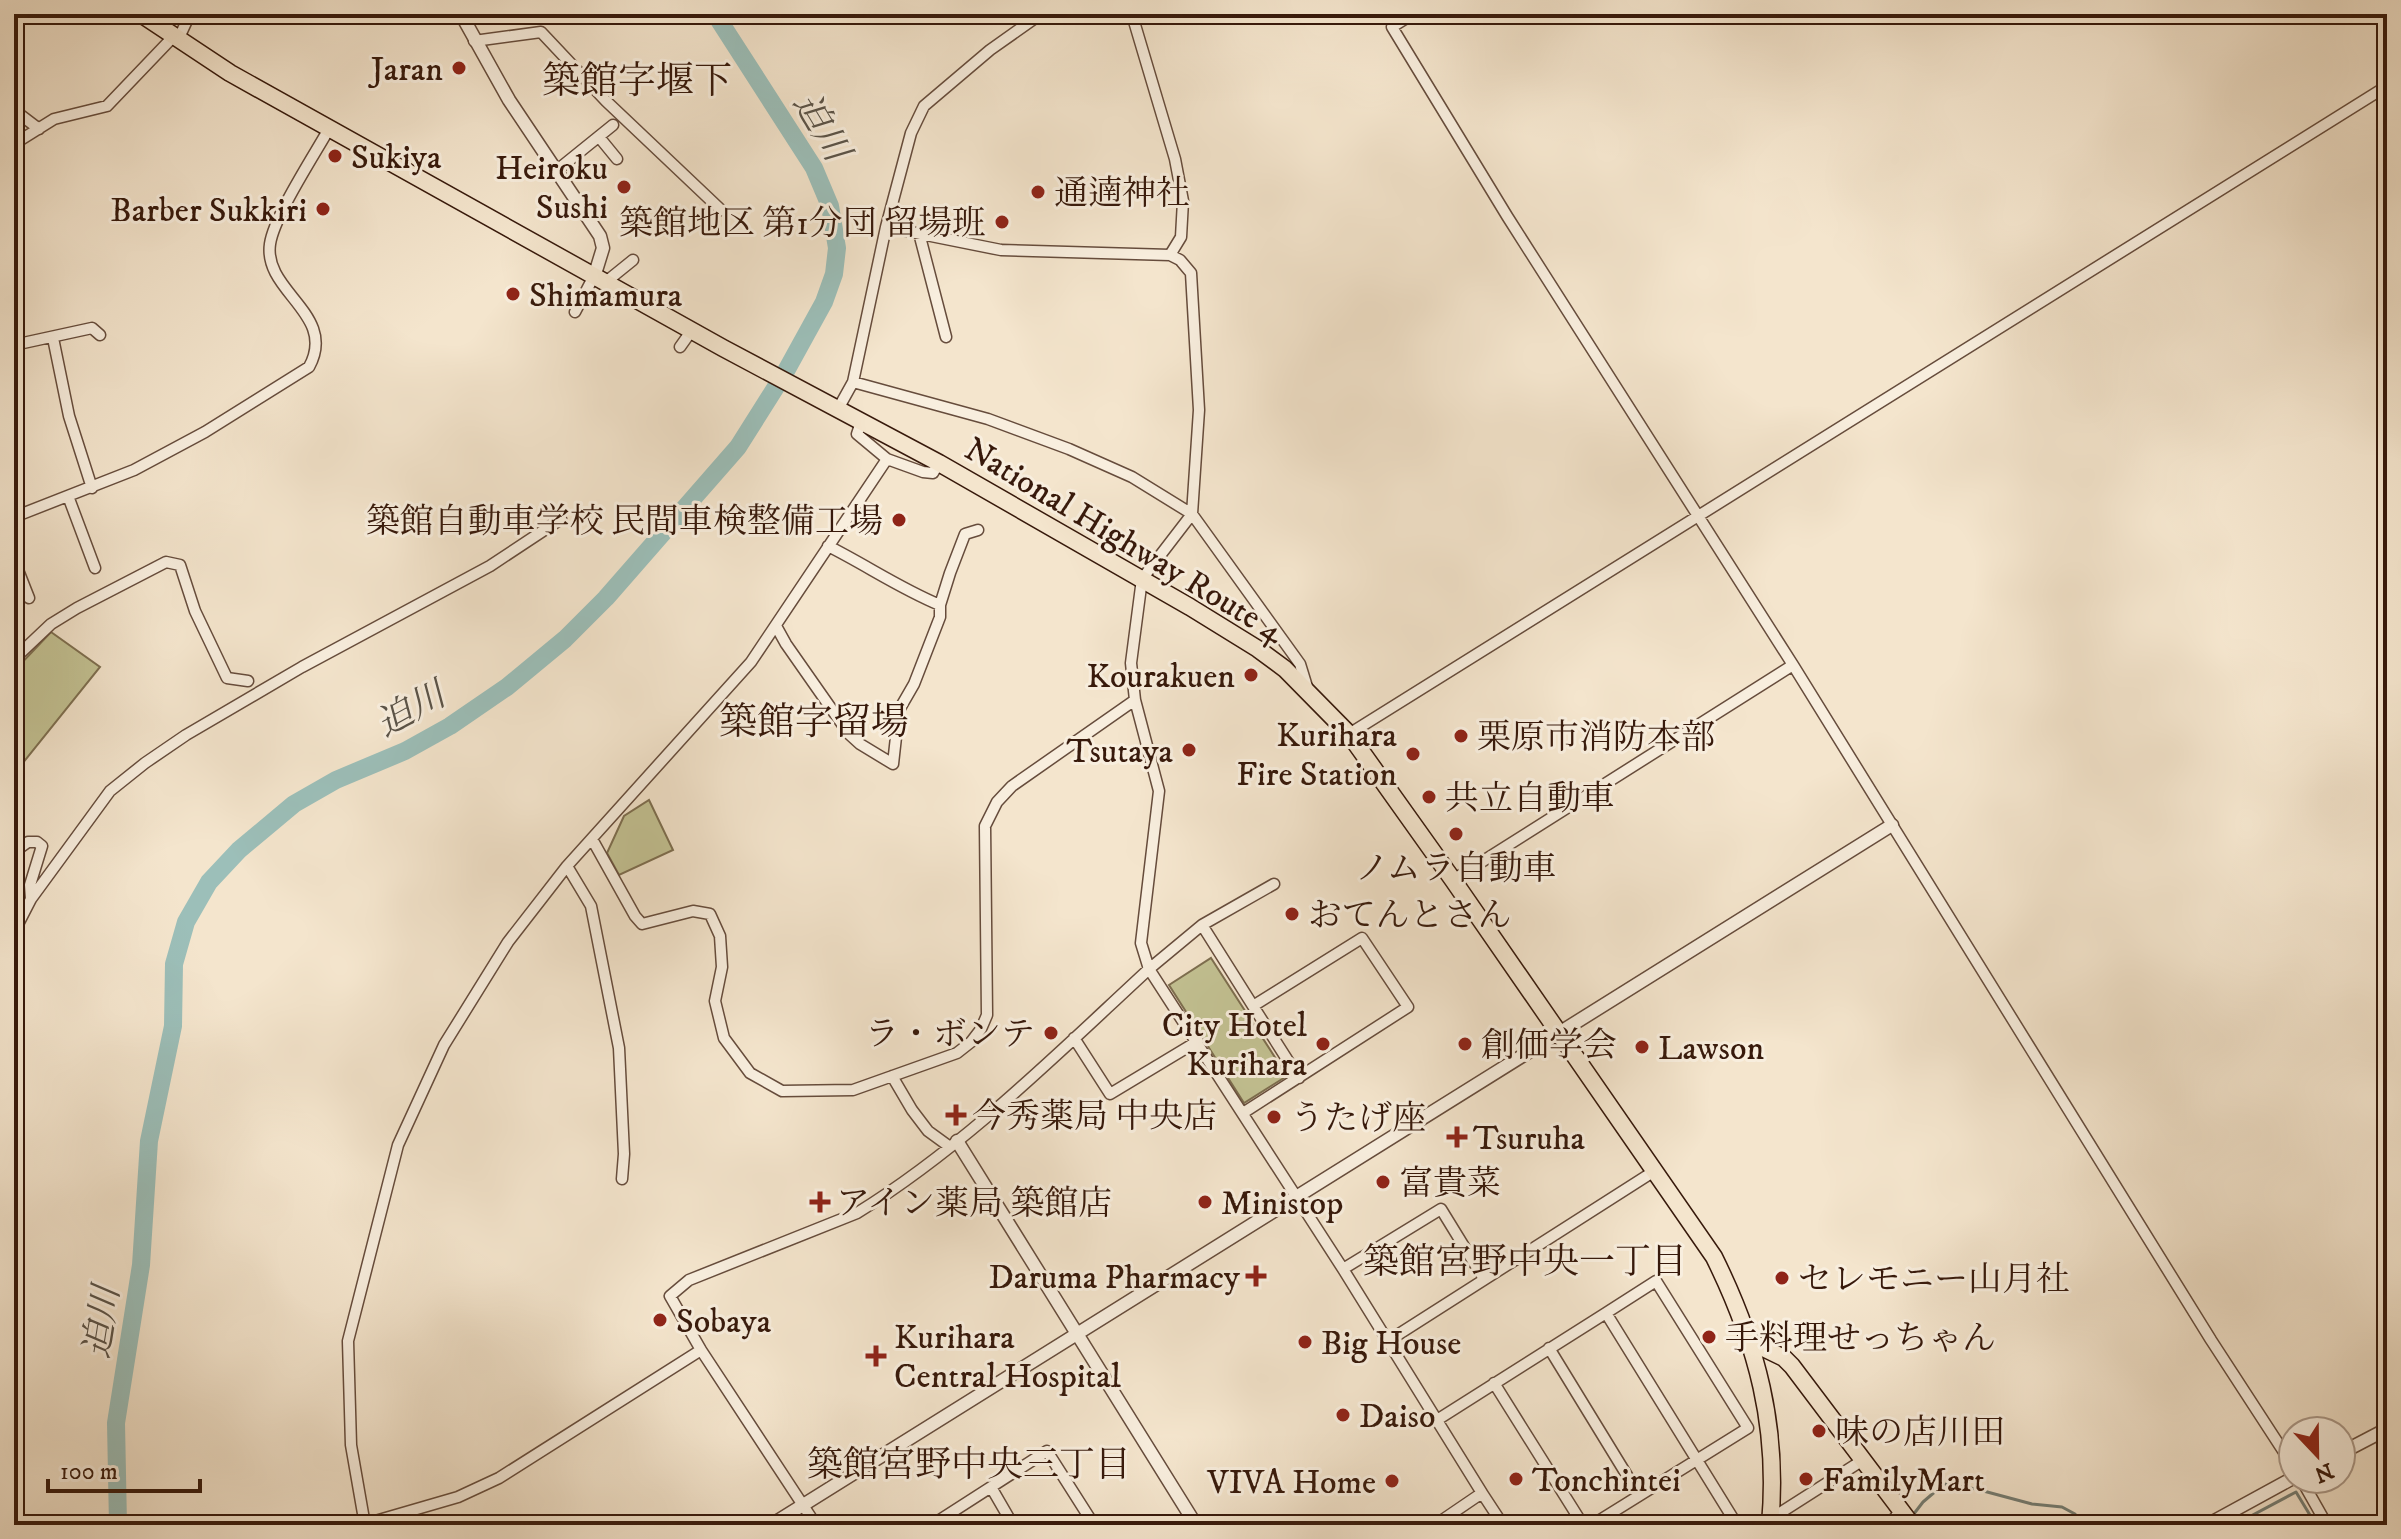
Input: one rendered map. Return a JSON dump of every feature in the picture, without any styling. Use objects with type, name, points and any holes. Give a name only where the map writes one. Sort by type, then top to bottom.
[{"type":"main road","name":"National Highway Route 4","points":[[141,14],[230,73],[723,348],[939,463],[1142,579],[1258,649],[1309,691],[1349,734],[1714,1257],[1751,1342],[1769,1435],[1770,1520]]},
{"type":"main road","points":[[1751,1342],[1784,1358],[1792,1366],[1906,1517]]},
{"type":"street","points":[[14,144],[65,115],[107,106],[176,38],[190,14]]},
{"type":"street","points":[[461,14],[509,100],[602,242],[601,278]]},
{"type":"street","points":[[833,406],[853,382],[886,227],[911,133],[924,106],[990,50],[1041,14]]},
{"type":"street","points":[[1413,14],[1392,27],[1507,216],[1793,665],[2277,1441]]},
{"type":"street","points":[[1133,18],[1147,74],[1175,159],[1183,201],[1181,237],[1170,255]]},
{"type":"street","points":[[474,41],[541,32],[606,101],[721,210]]},
{"type":"street","points":[[1349,734],[2387,86]]},
{"type":"street","points":[[14,110],[39,129]]},
{"type":"street","points":[[556,171],[613,125]]},
{"type":"street","points":[[14,517],[134,470],[205,432],[309,367],[315,350],[315,331],[279,278],[270,246],[275,227],[330,127]]},
{"type":"street","points":[[599,137],[617,159]]},
{"type":"street","points":[[886,227],[1001,250],[1170,255],[1180,260],[1191,273],[1199,410],[1192,514],[1142,579],[1131,663],[1135,700],[1159,791],[1141,943],[1149,969],[1198,1041],[1503,1525]]},
{"type":"street","points":[[919,233],[946,337]]},
{"type":"street","points":[[575,312],[601,278],[633,260]]},
{"type":"street","points":[[14,345],[92,328],[100,335]]},
{"type":"street","points":[[680,347],[692,330]]},
{"type":"street","points":[[53,338],[69,416],[92,488]]},
{"type":"street","points":[[853,382],[988,419],[1069,449],[1132,477],[1192,514],[1300,664],[1309,691]]},
{"type":"street","points":[[861,422],[857,434],[887,459],[933,473],[939,463]]},
{"type":"street","points":[[701,1350],[499,1478],[458,1497],[365,1524],[351,1445],[348,1341],[398,1145],[444,1045],[508,942],[567,866],[751,662],[887,459]]},
{"type":"street","points":[[68,496],[95,568]]},
{"type":"street","points":[[14,932],[31,899],[110,791],[145,763],[186,735],[302,667],[490,566],[561,519]]},
{"type":"street","points":[[776,626],[849,734],[893,764],[899,710],[914,684],[940,617],[940,605],[965,534],[978,530]]},
{"type":"street","points":[[828,546],[881,573],[906,590],[940,605]]},
{"type":"street","points":[[14,560],[19,584],[29,598]]},
{"type":"street","points":[[14,659],[51,624],[166,562],[180,565],[195,611],[227,678],[248,681]]},
{"type":"street","points":[[1453,880],[1793,665]]},
{"type":"street","points":[[592,839],[642,924],[693,911],[710,914],[720,936],[722,967],[715,1001],[724,1038],[750,1073],[782,1091],[853,1090],[957,1053],[976,1035],[987,1015],[985,826],[997,802],[1012,786],[1135,700]]},
{"type":"street","points":[[771,1525],[1892,825]]},
{"type":"street","points":[[14,852],[28,842],[37,842],[42,846],[30,885],[31,899]]},
{"type":"street","points":[[567,866],[591,906],[619,1048],[624,1139],[622,1179]]},
{"type":"street","points":[[816,1525],[701,1350],[670,1296],[689,1280],[857,1213],[883,1197],[953,1144],[1202,925],[1274,884]]},
{"type":"street","points":[[1202,925],[1299,1078]]},
{"type":"street","points":[[1243,1113],[1408,1007],[1362,938],[1253,1006]]},
{"type":"street","points":[[1074,1038],[1110,1094],[1198,1041]]},
{"type":"street","points":[[892,1076],[928,1131],[953,1144],[1077,1333],[1196,1525]]},
{"type":"street","points":[[1388,1341],[1656,1170]]},
{"type":"street","points":[[1343,1269],[1441,1209],[1484,1279]]},
{"type":"street","points":[[1437,1420],[1656,1281],[1748,1428],[1592,1525]]},
{"type":"street","points":[[1606,1313],[1737,1525]]},
{"type":"street","points":[[1549,1348],[1639,1495]]},
{"type":"street","points":[[1494,1383],[1583,1525]]},
{"type":"street","points":[[2357,1445],[2387,1429]]},
{"type":"street","points":[[932,1525],[1047,1451],[1094,1525]]},
{"type":"street","points":[[1770,1520],[1863,1460]]},
{"type":"street","points":[[991,1487],[1013,1525]]},
{"type":"street","points":[[2207,1525],[2277,1487]]},
{"type":"street","points":[[1435,1525],[1482,1493]]},
{"type":"street","points":[[2310,1495],[2327,1525]]},
{"type":"street","points":[[1888,1525],[1906,1517]]},
{"type":"shaded area","points":[[51,632],[100,667],[14,774],[14,671]]},
{"type":"shaded area","points":[[649,800],[673,850],[619,875],[607,853],[624,816]]},
{"type":"shaded area","points":[[1211,958],[1287,1076],[1244,1103],[1169,985]]},
{"type":"waterway","name":"迫川","points":[[118,1525],[116,1423],[141,1265],[149,1141],[173,1026],[174,964],[186,922],[209,882],[239,850],[294,804],[336,780],[405,751],[450,726],[507,687],[565,639],[606,598],[738,447],[786,371],[824,302],[834,274],[837,248],[830,206],[814,168],[715,14]]},
{"type":"waterway","points":[[1913,1515],[1944,1484],[2032,1504],[2062,1507],[2075,1514],[2081,1525]]},
{"type":"waterway","points":[[2234,1525],[2296,1492],[2316,1525]]},
{"type":"place","name":"Jaran","points":[[459,68]]},
{"type":"place","name":"Sukiya","points":[[335,156]]},
{"type":"place","name":"Heiroku Sushi","points":[[624,187]]},
{"type":"place","name":"通遖神社","points":[[1038,192]]},
{"type":"place","name":"Barber Sukkiri","points":[[323,209]]},
{"type":"place","name":"築館地区 第1分団 留場班","points":[[1002,222]]},
{"type":"place","name":"Shimamura","points":[[513,294]]},
{"type":"place","name":"築館自動車学校 民間車検整備工場","points":[[899,520]]},
{"type":"place","name":"Kourakuen","points":[[1251,675]]},
{"type":"place","name":"栗原市消防本部","points":[[1461,736]]},
{"type":"place","name":"Tsutaya","points":[[1189,750]]},
{"type":"place","name":"Kurihara Fire Station","points":[[1413,754]]},
{"type":"place","name":"共立自動車","points":[[1429,797]]},
{"type":"place","name":"ノムラ自動車","points":[[1456,834]]},
{"type":"place","name":"おてんとさん","points":[[1292,914]]},
{"type":"place","name":"ラ・ボンテ","points":[[1051,1033]]},
{"type":"place","name":"City Hotel Kurihara","points":[[1323,1044]]},
{"type":"place","name":"創価学会","points":[[1465,1044]]},
{"type":"place","name":"Lawson","points":[[1642,1047]]},
{"type":"place","name":"今秀薬局 中央店","points":[[956,1115]]},
{"type":"place","name":"うたげ座","points":[[1274,1117]]},
{"type":"place","name":"Tsuruha","points":[[1457,1137]]},
{"type":"place","name":"富貴菜","points":[[1383,1182]]},
{"type":"place","name":"アイン薬局 築館店","points":[[820,1202]]},
{"type":"place","name":"Ministop","points":[[1205,1202]]},
{"type":"place","name":"Daruma Pharmacy","points":[[1256,1276]]},
{"type":"place","name":"セレモニー山月社","points":[[1782,1278]]},
{"type":"place","name":"Sobaya","points":[[660,1320]]},
{"type":"place","name":"手料理せっちゃん","points":[[1709,1337]]},
{"type":"place","name":"Big House","points":[[1305,1342]]},
{"type":"place","name":"Kurihara Central Hospital","points":[[876,1356]]},
{"type":"place","name":"Daiso","points":[[1343,1415]]},
{"type":"place","name":"味の店川田","points":[[1819,1431]]},
{"type":"place","name":"Tonchintei","points":[[1516,1479]]},
{"type":"place","name":"FamilyMart","points":[[1806,1479]]},
{"type":"place","name":"VIVA Home","points":[[1392,1481]]},
{"type":"district","name":"築館字堰下","points":[[637,80]]},
{"type":"district","name":"築館字留場","points":[[814,721]]},
{"type":"district","name":"築館宮野中央一丁目","points":[[1525,1260]]},
{"type":"district","name":"築館宮野中央三丁目","points":[[969,1463]]}]
